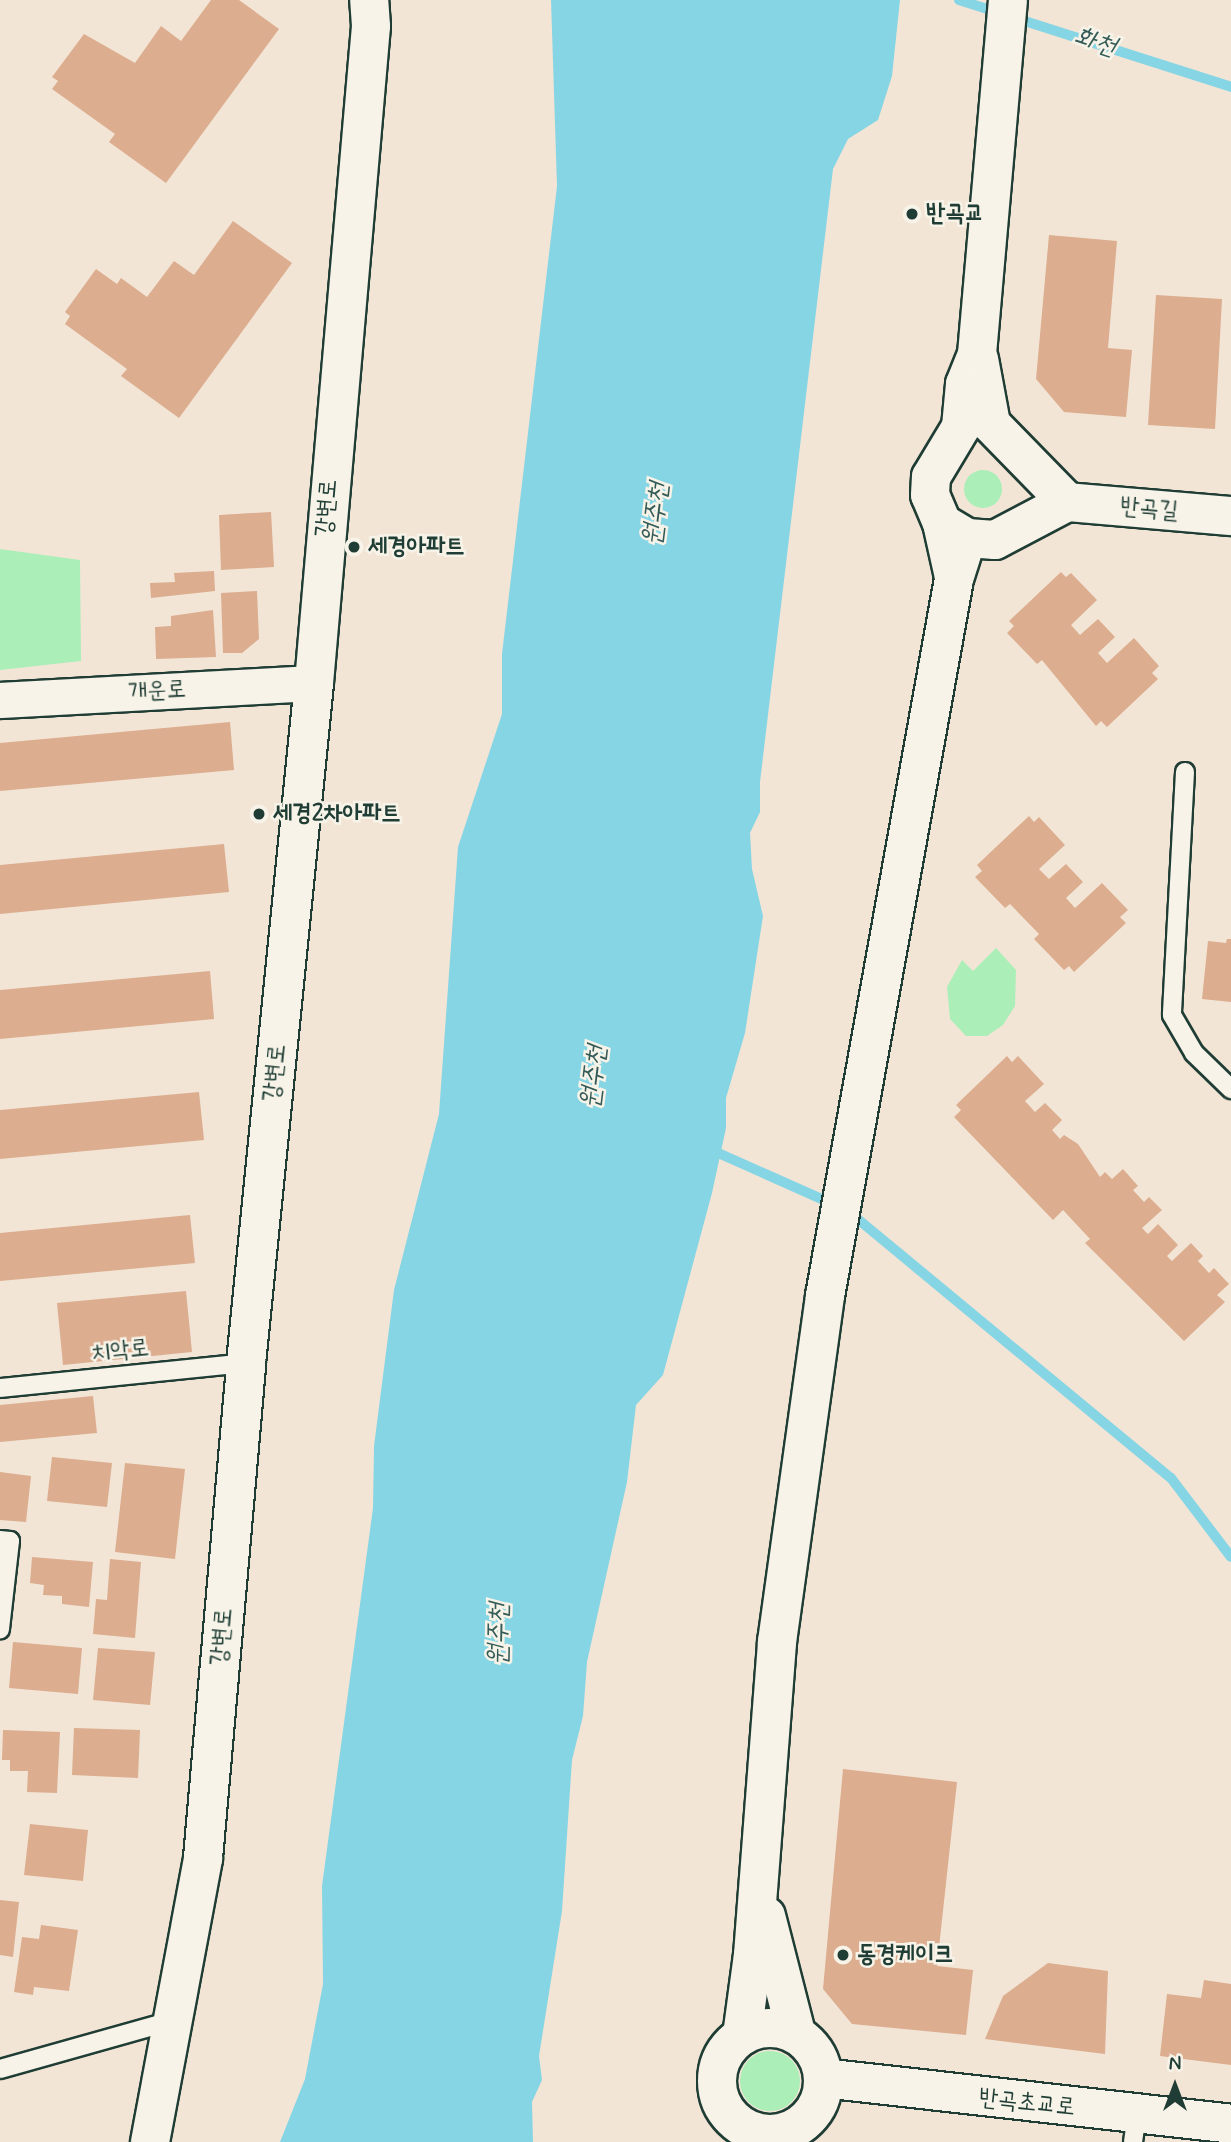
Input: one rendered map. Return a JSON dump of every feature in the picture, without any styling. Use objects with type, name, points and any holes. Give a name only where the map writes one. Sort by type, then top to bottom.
[{"type":"street","name":"강변로","points":[[150,2142],[203,1858],[246,1363],[314,683],[368,54],[369,0]]},
{"type":"street","points":[[742,2036],[759,1887],[777,1642],[825,1296],[954,579],[955,531],[930,495],[938,461],[961,427],[965,384],[977,354],[1008,0]]},
{"type":"street","points":[[955,531],[995,540],[1067,502],[991,424],[987,387],[977,354]]},
{"type":"street","points":[[938,461],[965,439],[999,438],[1020,453],[1036,491],[1024,523]]},
{"type":"street","name":"반곡길","points":[[1067,502],[1231,516]]},
{"type":"street","name":"개운로","points":[[0,700],[314,683]]},
{"type":"street","points":[[759,1887],[796,2033],[819,2061],[823,2078],[813,2113],[801,2125],[767,2138],[725,2127],[719,2096],[718,2071],[728,2048],[757,2028],[796,2033]]},
{"type":"street","name":"반곡초교로","points":[[823,2078],[1135,2129],[1231,2124]]},
{"type":"lane","points":[[1185,772],[1172,1015],[1194,1053],[1231,1089]]},
{"type":"lane","name":"치악로","points":[[0,1388],[246,1363]]},
{"type":"lane","points":[[0,1540],[10,1541],[0,1629]]},
{"type":"lane","points":[[0,2070],[174,2020]]},
{"type":"green space","points":[[983,470],[996,476],[1002,489],[996,502],[983,508],[970,502],[964,489],[970,476]]},
{"type":"green space","points":[[0,549],[80,560],[81,661],[0,670]]},
{"type":"green space","points":[[996,948],[1016,970],[1015,1006],[1003,1025],[987,1036],[966,1036],[950,1019],[947,987],[962,960],[973,971]]},
{"type":"green space","points":[[770,2051],[787,2056],[795,2064],[800,2081],[795,2098],[787,2106],[770,2111],[753,2106],[745,2098],[740,2081],[745,2064],[753,2056]]},
{"type":"water","name":"원주천","points":[[551,0],[900,0],[892,76],[878,120],[848,139],[833,169],[760,782],[760,812],[750,833],[752,869],[763,916],[745,1033],[726,1098],[726,1128],[712,1193],[663,1375],[636,1405],[627,1482],[587,1662],[583,1716],[572,1760],[562,1911],[539,2056],[542,2080],[532,2102],[533,2142],[280,2142],[305,2079],[323,1984],[322,1886],[373,1508],[374,1446],[394,1290],[439,1114],[458,847],[502,714],[502,654],[557,186]]},
{"type":"building","points":[[211,0],[239,0],[279,29],[166,183],[109,142],[115,134],[52,89],[58,81],[52,77],[84,34],[135,63],[161,26],[181,41]]},
{"type":"building","points":[[233,221],[292,263],[179,418],[121,376],[127,369],[65,324],[70,316],[65,312],[96,269],[117,284],[121,278],[147,297],[174,261],[194,275]]},
{"type":"building","points":[[1049,235],[1117,241],[1108,348],[1132,350],[1126,417],[1064,412],[1036,379]]},
{"type":"building","points":[[1156,295],[1222,299],[1215,429],[1148,425]]},
{"type":"building","points":[[271,512],[274,567],[221,570],[219,515]]},
{"type":"building","points":[[214,571],[215,591],[151,598],[150,583],[175,582],[174,573]]},
{"type":"building","points":[[1061,572],[1066,577],[1071,573],[1097,600],[1071,625],[1080,635],[1098,619],[1115,637],[1098,653],[1107,663],[1134,638],[1159,666],[1152,673],[1158,679],[1107,727],[1101,721],[1096,726],[1042,660],[1037,664],[1007,633],[1014,626],[1009,621]]},
{"type":"building","points":[[257,591],[259,639],[242,653],[223,653],[221,593]]},
{"type":"building","points":[[213,610],[216,657],[156,659],[155,627],[171,626],[171,616]]},
{"type":"building","points":[[230,722],[234,770],[0,791],[0,743]]},
{"type":"building","points":[[1029,816],[1034,822],[1039,817],[1065,845],[1039,869],[1049,879],[1066,864],[1083,882],[1066,898],[1075,908],[1102,883],[1128,910],[1120,917],[1126,923],[1074,972],[1069,966],[1064,970],[1034,939],[1039,934],[1010,904],[1005,908],[975,877],[982,871],[977,865]]},
{"type":"building","points":[[224,844],[229,892],[0,914],[0,865]]},
{"type":"building","points":[[1227,939],[1231,939],[1231,1002],[1202,999],[1208,941],[1226,943]]},
{"type":"building","points":[[210,971],[214,1019],[0,1039],[0,990]]},
{"type":"building","points":[[1007,1056],[1012,1062],[1018,1056],[1044,1084],[1025,1101],[1035,1112],[1045,1103],[1062,1120],[1052,1130],[1060,1139],[1064,1135],[1078,1144],[1100,1177],[1105,1172],[1112,1179],[1123,1169],[1138,1186],[1133,1190],[1144,1202],[1149,1197],[1162,1210],[1142,1228],[1148,1234],[1158,1224],[1178,1245],[1167,1256],[1172,1261],[1191,1243],[1203,1256],[1198,1261],[1209,1273],[1214,1268],[1229,1284],[1217,1295],[1225,1302],[1184,1341],[1085,1243],[1090,1239],[1063,1210],[1053,1220],[954,1117],[961,1110],[956,1105]]},
{"type":"building","points":[[199,1092],[204,1140],[0,1159],[0,1110]]},
{"type":"building","points":[[190,1215],[195,1263],[0,1281],[0,1233]]},
{"type":"building","points":[[186,1291],[192,1352],[63,1365],[57,1303]]},
{"type":"building","points":[[93,1396],[97,1433],[0,1442],[0,1405]]},
{"type":"building","points":[[52,1457],[112,1463],[107,1507],[47,1501]]},
{"type":"building","points":[[125,1463],[185,1469],[175,1559],[115,1552]]},
{"type":"building","points":[[0,1472],[31,1476],[26,1522],[0,1520]]},
{"type":"building","points":[[32,1557],[93,1562],[89,1607],[62,1604],[62,1596],[43,1595],[44,1585],[30,1583]]},
{"type":"building","points":[[110,1559],[141,1562],[135,1638],[93,1634],[96,1599],[107,1600]]},
{"type":"building","points":[[13,1642],[82,1648],[78,1694],[9,1688]]},
{"type":"building","points":[[98,1648],[155,1652],[150,1705],[93,1700]]},
{"type":"building","points":[[74,1728],[140,1730],[138,1778],[72,1775]]},
{"type":"building","points":[[3,1730],[60,1732],[57,1793],[27,1792],[28,1771],[10,1771],[10,1760],[2,1760]]},
{"type":"building","points":[[843,1769],[957,1782],[937,1966],[973,1970],[966,2035],[852,2024],[823,1989]]},
{"type":"building","points":[[30,1824],[88,1830],[83,1881],[24,1875]]},
{"type":"building","points":[[0,1900],[19,1902],[13,1957],[0,1955]]},
{"type":"building","points":[[41,1925],[78,1930],[69,1991],[34,1987],[33,1995],[14,1992],[22,1937],[39,1939]]},
{"type":"building","points":[[1048,1963],[1108,1971],[1105,2054],[985,2039],[1003,1996]]},
{"type":"building","points":[[1204,1980],[1231,1984],[1231,2065],[1160,2056],[1167,1994],[1201,1998]]},
{"type":"waterway","name":"화천","points":[[959,0],[1231,87]]},
{"type":"waterway","points":[[707,1148],[833,1204]]},
{"type":"waterway","points":[[848,1211],[1171,1478],[1231,1557]]},
{"type":"place","name":"반곡교","points":[[912,214]]},
{"type":"place","name":"세경아파트","points":[[354,547]]},
{"type":"place","name":"세경2차아파트","points":[[259,814]]},
{"type":"place","name":"동경케이크","points":[[843,1955]]}]
